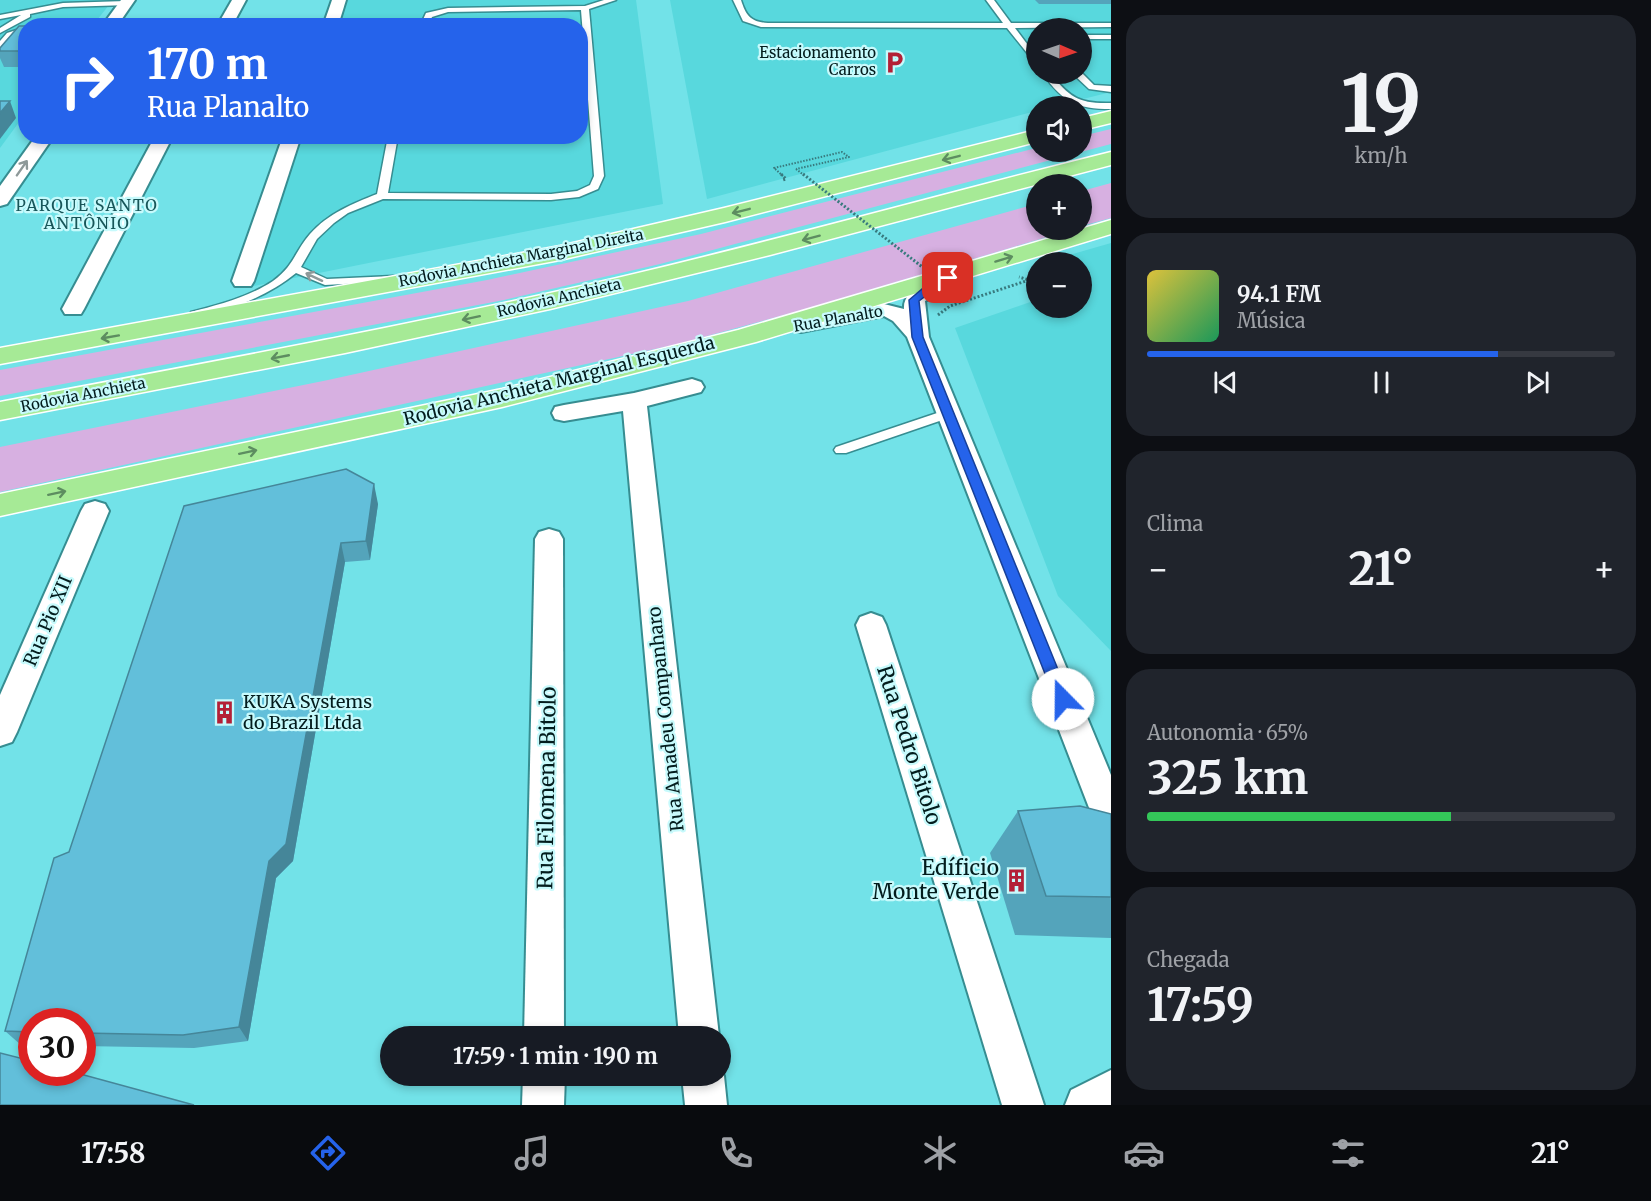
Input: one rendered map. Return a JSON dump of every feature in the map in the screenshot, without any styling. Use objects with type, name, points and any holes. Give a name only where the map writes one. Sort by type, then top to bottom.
[{"type":"highway","points":[[1092,122],[1111,117]]},
{"type":"highway","name":"Rodovia Anchieta Marginal Direita","points":[[0,356],[560,253],[637,236],[1026,138]]},
{"type":"highway","name":"Rodovia Anchieta","points":[[0,411],[390,336],[549,301],[799,242],[1111,158]]},
{"type":"highway","points":[[1092,178],[1111,173]]},
{"type":"highway","name":"Rodovia Anchieta","points":[[0,434],[388,356],[592,312],[1026,196]]},
{"type":"highway","name":"Rodovia Anchieta Marginal Esquerda","points":[[0,505],[502,398],[747,336],[963,285],[1111,227]]},
{"type":"street","points":[[229,18],[239,0]]},
{"type":"street","points":[[333,18],[339,0]]},
{"type":"street","points":[[120,18],[131,4]]},
{"type":"street","points":[[0,171],[20,144]]},
{"type":"street","points":[[0,200],[39,144]]},
{"type":"street","points":[[73,309],[160,144]]},
{"type":"street","points":[[243,281],[289,144]]},
{"type":"street","name":"Rua Planalto","points":[[918,337],[914,300],[916,296],[963,285]]},
{"type":"street","name":"Rua Planalto","points":[[747,336],[876,309],[897,312],[905,318],[918,337],[1111,818]]},
{"type":"street","points":[[0,350],[63,345]]},
{"type":"street","points":[[564,413],[634,401],[692,387]]},
{"type":"street","name":"Rua Amadeu Companharo","points":[[634,401],[698,1026]]},
{"type":"street","name":"Rua Pio XII","points":[[0,732],[95,511]]},
{"type":"street","name":"Rua Filomena Bitolo","points":[[544,1026],[549,539]]},
{"type":"street","name":"Rua Pedro Bitolo","points":[[871,625],[1023,1105]]},
{"type":"street","points":[[543,1105],[544,1086]]},
{"type":"street","points":[[704,1086],[706,1105]]},
{"type":"street","points":[[1086,1105],[1111,1091]]},
{"type":"lane","points":[[428,18],[429,15],[448,10],[532,4],[585,8],[612,0]]},
{"type":"lane","points":[[737,0],[742,17],[755,24],[1026,26]]},
{"type":"lane","points":[[990,0],[1026,47]]},
{"type":"lane","points":[[0,17],[63,5],[131,4]]},
{"type":"lane","points":[[585,8],[586,18]]},
{"type":"lane","points":[[0,25],[34,10]]},
{"type":"lane","points":[[21,18],[34,10]]},
{"type":"lane","points":[[0,31],[18,20]]},
{"type":"lane","points":[[1092,26],[1111,25]]},
{"type":"lane","points":[[0,46],[10,35],[18,32]]},
{"type":"lane","points":[[1092,37],[1111,37]]},
{"type":"lane","points":[[140,331],[256,294],[276,284],[295,268],[313,237],[330,221],[344,211],[382,196],[551,197],[579,194],[594,187],[599,177],[588,44]]},
{"type":"lane","points":[[1089,84],[1092,87],[1111,89]]},
{"type":"lane","points":[[1092,106],[1111,106]]},
{"type":"lane","points":[[1007,143],[1026,135]]},
{"type":"lane","points":[[382,196],[392,144]]},
{"type":"lane","points":[[295,268],[325,282],[434,275]]},
{"type":"lane","points":[[841,450],[949,413]]},
{"type":"path","points":[[775,183],[786,179],[774,168],[842,152],[849,157],[796,170],[963,285]]},
{"type":"path","points":[[950,306],[1029,280],[1021,276],[1010,279]]},
{"type":"shaded area","points":[[0,0],[113,0],[99,18],[18,18],[18,124],[0,148]]},
{"type":"shaded area","points":[[346,0],[636,0],[663,204],[244,288],[295,144],[588,144],[588,18],[340,18]]},
{"type":"shaded area","points":[[670,0],[1111,0],[1111,92],[1092,97],[1026,96],[1026,114],[707,199]]},
{"type":"shaded area","points":[[1111,129],[1111,144],[1092,149],[1092,134]]},
{"type":"shaded area","points":[[1026,151],[1026,162],[1043,162],[660,264],[504,300],[0,396],[0,370],[487,280],[701,234]]},
{"type":"shaded area","points":[[1111,183],[1111,218],[1092,223],[1092,188]]},
{"type":"shaded area","points":[[1026,207],[1026,240],[1037,240],[678,344],[0,492],[0,447],[328,380],[688,301]]},
{"type":"shaded area","points":[[1111,243],[1111,651],[1058,596],[955,328],[1026,303],[1026,318],[1092,318],[1092,252],[1080,252]]},
{"type":"building","points":[[18,27],[18,51],[0,51],[0,48]]},
{"type":"building","points":[[0,101],[10,101],[0,113]]},
{"type":"building","name":"KUKA Systems do Brazil Ltda","points":[[346,469],[374,484],[366,541],[341,543],[286,844],[269,861],[239,1027],[183,1035],[96,1033],[96,1008],[18,1008],[18,1031],[5,1031],[54,858],[69,852],[184,506]]},
{"type":"building","points":[[1080,806],[1111,814],[1111,897],[1046,896],[1018,811]]},
{"type":"building","points":[[0,1053],[18,1058],[18,1086],[96,1086],[96,1078],[194,1105],[0,1105]]},
{"type":"place","name":"Estacionamento Carros","points":[[894,62]]},
{"type":"place","name":"KUKA Systems do Brazil Ltda","points":[[225,712]]},
{"type":"place","name":"Edíficio Monte Verde","points":[[1017,880]]},
{"type":"district","name":"PARQUE SANTO ANTÔNIO","points":[[87,214]]},
{"type":"route","points":[[948,278],[916,296],[914,300],[918,337],[1063,699]]}]
